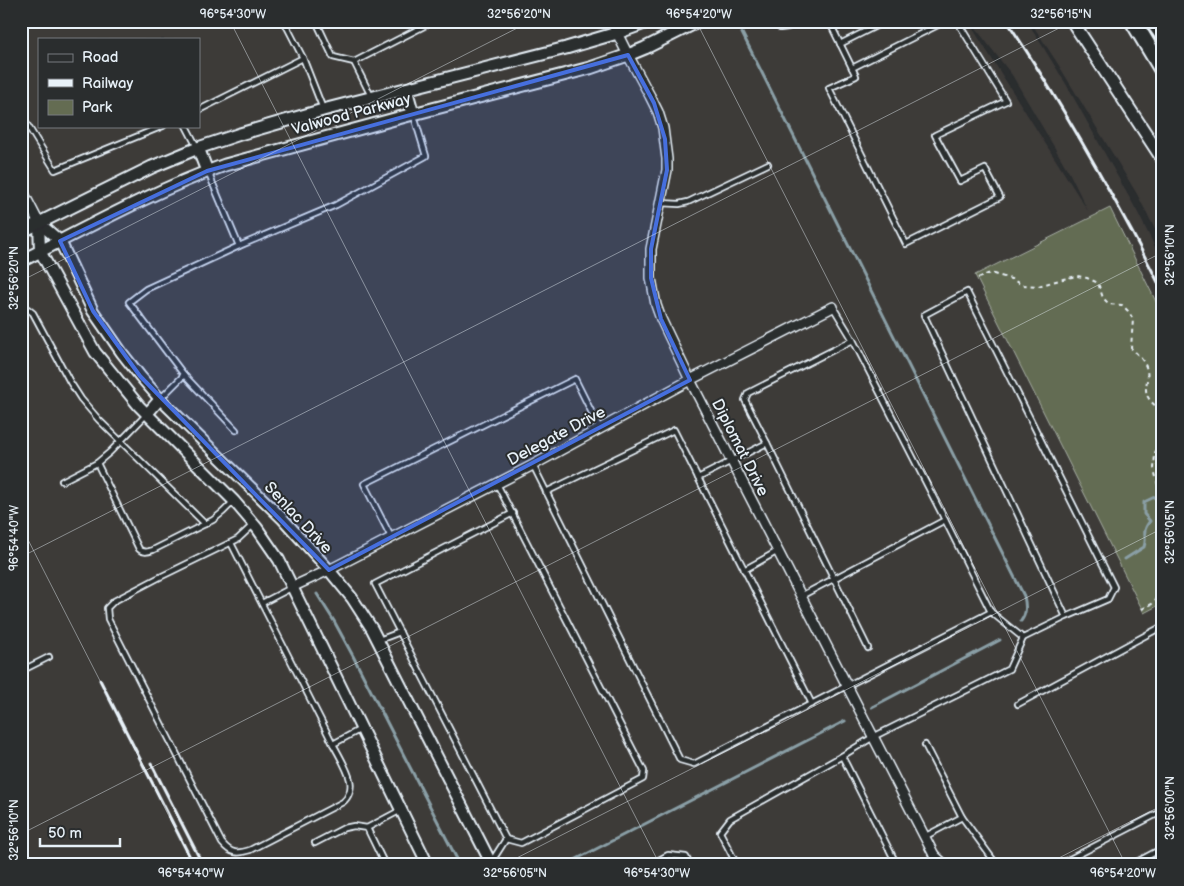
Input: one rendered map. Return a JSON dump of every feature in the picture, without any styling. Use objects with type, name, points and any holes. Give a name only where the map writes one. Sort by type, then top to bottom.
[{"type":"highway","points":[[1133,21],[1163,71]]},
{"type":"highway","points":[[1153,21],[1163,35]]},
{"type":"main road","name":"Valwood Parkway","points":[[21,232],[152,167],[198,148],[323,110],[618,34],[650,21]]},
{"type":"main road","name":"Valwood Parkway","points":[[21,261],[157,193],[207,171],[246,158],[590,68],[628,55],[699,21]]},
{"type":"main road","points":[[1072,21],[1163,160]]},
{"type":"main road","points":[[406,89],[413,114]]},
{"type":"main road","points":[[198,148],[207,171]]},
{"type":"street","name":"Diplomat Drive","points":[[612,21],[658,112],[663,128],[667,170],[651,249],[650,267],[660,318],[934,855],[936,865]]},
{"type":"street","name":"Senlac Drive","points":[[21,188],[39,223],[60,241],[93,311],[140,376],[160,399],[283,519],[352,598],[372,629],[492,864]]},
{"type":"street","name":"Senlac Drive","points":[[39,223],[40,251],[95,352],[147,414],[234,501],[254,524],[279,560],[428,865]]},
{"type":"street","name":"Delegate Drive","points":[[292,587],[497,484],[690,380],[833,307]]},
{"type":"street","points":[[147,414],[160,399]]},
{"type":"street","name":"Diplomat Drive","points":[[934,855],[945,865]]},
{"type":"lane","points":[[284,21],[303,58],[323,110]]},
{"type":"lane","points":[[316,21],[333,57],[354,62],[434,21]]},
{"type":"lane","points":[[773,21],[780,28],[788,27],[800,21]]},
{"type":"lane","points":[[829,21],[856,76],[829,88],[906,244],[1000,197],[986,169],[960,181],[935,135],[1006,101],[957,21]]},
{"type":"lane","points":[[840,44],[886,21]]},
{"type":"lane","points":[[852,68],[946,21]]},
{"type":"lane","points":[[200,110],[303,58]]},
{"type":"lane","points":[[354,62],[372,98]]},
{"type":"lane","points":[[236,430],[184,375],[129,302],[146,290],[239,246],[336,205],[426,156],[413,114]]},
{"type":"lane","points":[[22,117],[56,170],[158,128]]},
{"type":"lane","points":[[187,128],[198,148]]},
{"type":"lane","points":[[660,203],[679,204],[688,202],[768,164]]},
{"type":"lane","points":[[207,171],[239,246]]},
{"type":"lane","points":[[737,865],[720,832],[730,819],[874,737],[1009,669],[1023,638],[1108,599],[1114,587],[967,292],[924,315],[1066,617]]},
{"type":"lane","points":[[833,307],[853,340],[991,612],[1023,638]]},
{"type":"lane","points":[[21,309],[28,309],[33,313],[81,399],[120,442],[205,524]]},
{"type":"lane","points":[[853,340],[748,392],[745,400],[868,648]]},
{"type":"lane","points":[[160,399],[184,375]]},
{"type":"lane","points":[[391,537],[364,484],[575,379],[600,429]]},
{"type":"lane","points":[[62,481],[97,463],[147,414]]},
{"type":"lane","points":[[546,492],[674,430],[812,704]]},
{"type":"lane","points":[[698,478],[767,443]]},
{"type":"lane","points":[[97,463],[139,549],[142,551],[148,552],[153,550],[205,524],[219,516],[234,501]]},
{"type":"lane","points":[[533,465],[680,760],[694,764],[991,612]]},
{"type":"lane","points":[[497,484],[512,513],[644,770],[643,779],[521,843],[506,839],[375,584],[512,513]]},
{"type":"lane","points":[[801,596],[945,520]]},
{"type":"lane","points":[[231,543],[351,781],[347,798],[343,802],[243,852],[227,850],[222,843],[108,619],[107,608],[114,601],[238,539],[254,524]]},
{"type":"lane","points":[[744,570],[778,551]]},
{"type":"lane","points":[[262,603],[292,587]]},
{"type":"lane","points":[[1018,704],[1163,626]]},
{"type":"lane","points":[[378,641],[400,632]]},
{"type":"lane","points":[[21,671],[49,657]]},
{"type":"lane","points":[[333,744],[361,729]]},
{"type":"lane","points":[[925,745],[962,816],[997,865]]},
{"type":"lane","points":[[842,756],[897,865]]},
{"type":"lane","points":[[315,843],[344,828],[354,826],[367,828],[401,810]]},
{"type":"lane","points":[[1058,865],[1161,812],[1163,819]]},
{"type":"lane","points":[[924,837],[962,816]]},
{"type":"lane","points":[[367,828],[385,865]]},
{"type":"lane","points":[[492,864],[506,839]]},
{"type":"lane","points":[[21,845],[31,865]]},
{"type":"lane","points":[[1131,865],[1163,848]]},
{"type":"lane","points":[[650,865],[668,855],[686,857],[690,865]]},
{"type":"path","points":[[978,278],[990,273],[1011,279],[1022,285],[1038,286],[1077,276],[1098,283],[1103,298],[1109,304],[1122,305],[1133,319],[1131,348],[1144,362],[1148,372],[1146,394],[1151,403],[1159,408],[1163,414]]},
{"type":"path","points":[[1163,435],[1155,453],[1154,469],[1163,506]]},
{"type":"path","points":[[1142,609],[1152,604],[1155,600],[1163,598]]},
{"type":"highlighted area","points":[[628,55],[654,103],[665,139],[667,170],[651,249],[651,278],[661,319],[690,380],[329,570],[140,376],[93,311],[60,241],[207,171]]},
{"type":"shaded area","points":[[21,21],[968,21],[1088,211],[1070,174],[1012,75],[970,21],[1027,21],[1066,84],[1138,213],[1163,263],[1163,865],[21,865]]},
{"type":"shaded area","points":[[1030,21],[1141,21],[1163,54],[1163,245],[1137,194]]},
{"type":"green space","points":[[1110,208],[1163,316],[1163,603],[1144,613],[975,275]]},
{"type":"waterway","points":[[742,33],[1024,596],[1026,609],[1021,621]]},
{"type":"waterway","points":[[1125,559],[1144,547],[1145,529],[1150,521],[1144,514],[1144,502],[1163,493]]},
{"type":"waterway","points":[[317,594],[353,656],[460,865]]},
{"type":"waterway","points":[[872,707],[1000,640]]},
{"type":"waterway","points":[[565,865],[845,721]]},
{"type":"railway","points":[[1007,21],[1089,154],[1163,292]]},
{"type":"railway","points":[[100,680],[194,865]]},
{"type":"railway","points":[[151,763],[203,865]]}]
